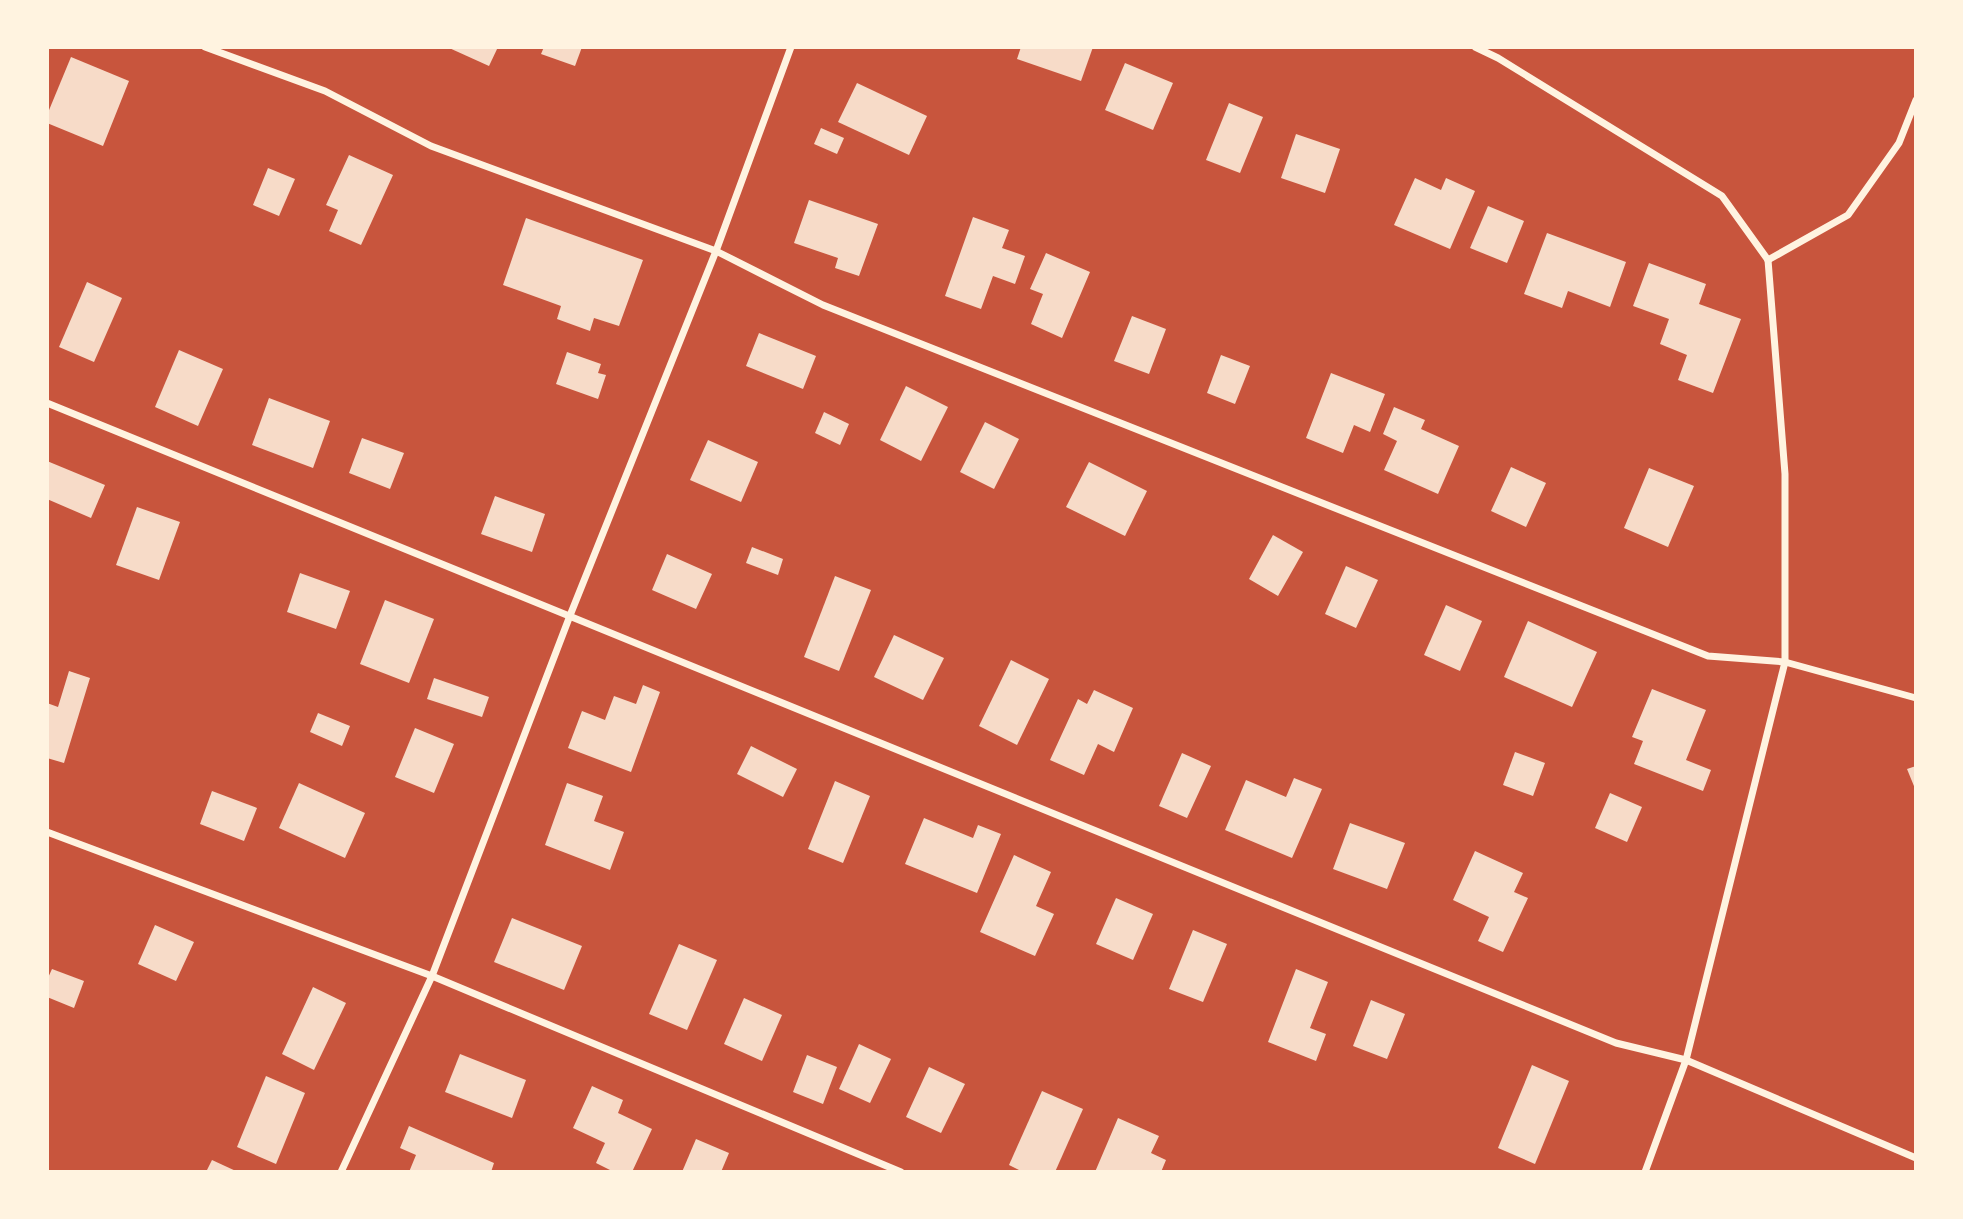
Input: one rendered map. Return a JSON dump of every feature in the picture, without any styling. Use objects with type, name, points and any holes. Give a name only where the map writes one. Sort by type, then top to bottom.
[{"type":"street","points":[[205,47],[325,91],[431,146],[716,251],[823,305],[1707,656],[1785,662],[1916,698]]},
{"type":"street","points":[[341,1172],[432,976],[571,613],[716,251],[791,47]]},
{"type":"street","points":[[1475,47],[1499,58],[1721,195],[1768,260],[1785,474],[1785,662],[1686,1060],[1645,1172]]},
{"type":"street","points":[[1768,260],[1848,215],[1899,143],[1916,100]]},
{"type":"street","points":[[47,403],[571,613],[1087,829],[1616,1043],[1686,1060],[1916,1158]]},
{"type":"street","points":[[47,832],[432,976],[901,1172]]},
{"type":"building","points":[[447,47],[498,47],[489,66]]},
{"type":"building","points":[[544,47],[582,47],[575,66],[541,54]]},
{"type":"building","points":[[1021,47],[1093,47],[1081,81],[1017,59]]},
{"type":"building","points":[[71,57],[129,81],[103,146],[47,123],[47,115]]},
{"type":"building","points":[[1125,63],[1173,83],[1153,130],[1105,110]]},
{"type":"building","points":[[857,83],[927,116],[909,155],[838,122]]},
{"type":"building","points":[[1229,103],[1263,117],[1240,173],[1206,160]]},
{"type":"building","points":[[821,128],[844,138],[837,154],[814,144]]},
{"type":"building","points":[[1296,134],[1340,149],[1325,193],[1281,178]]},
{"type":"building","points":[[349,155],[393,175],[361,245],[329,231],[338,210],[326,205]]},
{"type":"building","points":[[268,168],[295,179],[279,216],[253,205]]},
{"type":"building","points":[[1415,178],[1441,190],[1446,178],[1475,191],[1450,249],[1394,225]]},
{"type":"building","points":[[809,200],[878,224],[859,276],[835,268],[838,258],[794,243]]},
{"type":"building","points":[[1488,206],[1524,221],[1507,263],[1470,248]]},
{"type":"building","points":[[973,217],[1009,230],[1002,248],[1025,256],[1015,284],[993,276],[981,309],[945,296]]},
{"type":"building","points":[[526,218],[643,260],[619,326],[594,318],[590,331],[557,319],[561,306],[503,285]]},
{"type":"building","points":[[1547,233],[1626,262],[1610,307],[1568,291],[1562,308],[1524,294]]},
{"type":"building","points":[[1046,253],[1090,272],[1062,338],[1031,324],[1043,294],[1030,289]]},
{"type":"building","points":[[1649,263],[1706,284],[1699,304],[1741,319],[1713,393],[1678,380],[1687,355],[1660,344],[1669,319],[1633,306]]},
{"type":"building","points":[[87,282],[122,298],[94,362],[59,347]]},
{"type":"building","points":[[1132,316],[1166,329],[1149,374],[1114,361]]},
{"type":"building","points":[[759,333],[816,356],[803,389],[746,366]]},
{"type":"building","points":[[179,350],[223,369],[198,426],[155,407]]},
{"type":"building","points":[[567,352],[601,364],[598,373],[606,375],[598,399],[556,384]]},
{"type":"building","points":[[1221,355],[1250,366],[1235,404],[1207,393]]},
{"type":"building","points":[[1331,373],[1385,394],[1370,432],[1354,425],[1343,453],[1306,438]]},
{"type":"building","points":[[906,386],[948,407],[921,461],[880,440]]},
{"type":"building","points":[[269,398],[330,421],[313,468],[252,445]]},
{"type":"building","points":[[1394,407],[1425,420],[1421,429],[1459,446],[1438,494],[1384,470],[1397,441],[1383,434]]},
{"type":"building","points":[[824,412],[849,424],[840,445],[815,433]]},
{"type":"building","points":[[985,422],[1019,439],[994,489],[960,472]]},
{"type":"building","points":[[362,438],[404,453],[390,489],[349,473]]},
{"type":"building","points":[[708,440],[758,462],[741,502],[690,480]]},
{"type":"building","points":[[47,461],[105,485],[91,518],[47,499]]},
{"type":"building","points":[[1089,462],[1147,491],[1125,536],[1066,507]]},
{"type":"building","points":[[1511,467],[1546,483],[1526,527],[1491,511]]},
{"type":"building","points":[[1649,468],[1694,486],[1668,547],[1624,528]]},
{"type":"building","points":[[495,496],[545,514],[532,552],[481,534]]},
{"type":"building","points":[[137,507],[180,522],[159,580],[116,565]]},
{"type":"building","points":[[1273,535],[1303,552],[1278,596],[1249,579]]},
{"type":"building","points":[[752,547],[783,559],[778,575],[746,563]]},
{"type":"building","points":[[667,554],[712,574],[696,609],[652,590]]},
{"type":"building","points":[[1346,566],[1378,580],[1356,628],[1325,614]]},
{"type":"building","points":[[300,573],[350,591],[336,629],[287,612]]},
{"type":"building","points":[[835,576],[871,590],[839,671],[804,657]]},
{"type":"building","points":[[385,600],[434,619],[409,683],[360,664]]},
{"type":"building","points":[[1446,605],[1482,621],[1460,671],[1424,655]]},
{"type":"building","points":[[1528,621],[1597,652],[1572,707],[1504,677]]},
{"type":"building","points":[[894,635],[944,658],[923,700],[874,677]]},
{"type":"building","points":[[1011,660],[1049,679],[1017,745],[979,726]]},
{"type":"building","points":[[69,671],[90,678],[64,763],[47,758],[47,703],[58,707]]},
{"type":"building","points":[[434,678],[489,697],[482,717],[427,699]]},
{"type":"building","points":[[643,685],[660,692],[631,772],[568,748],[582,711],[605,720],[614,696],[636,704]]},
{"type":"building","points":[[1652,689],[1706,710],[1686,760],[1711,770],[1703,791],[1634,764],[1643,741],[1632,737]]},
{"type":"building","points":[[1094,690],[1133,708],[1114,752],[1098,744],[1084,775],[1050,760],[1078,699],[1087,704]]},
{"type":"building","points":[[318,713],[350,726],[342,746],[310,732]]},
{"type":"building","points":[[415,728],[454,744],[434,793],[395,777]]},
{"type":"building","points":[[751,746],[797,769],[783,797],[737,774]]},
{"type":"building","points":[[1515,752],[1545,763],[1533,796],[1503,785]]},
{"type":"building","points":[[1182,753],[1211,766],[1187,818],[1159,806]]},
{"type":"building","points":[[1916,766],[1916,791],[1907,769]]},
{"type":"building","points":[[1294,778],[1322,789],[1292,858],[1225,830],[1246,780],[1286,797]]},
{"type":"building","points":[[835,781],[870,796],[843,863],[808,849]]},
{"type":"building","points":[[299,783],[365,813],[345,858],[279,828]]},
{"type":"building","points":[[567,783],[603,796],[594,821],[624,832],[610,870],[545,845]]},
{"type":"building","points":[[212,791],[257,808],[244,841],[200,824]]},
{"type":"building","points":[[1610,793],[1642,807],[1627,842],[1595,828]]},
{"type":"building","points":[[924,818],[973,838],[978,825],[1001,834],[977,893],[905,864]]},
{"type":"building","points":[[1350,823],[1405,843],[1387,889],[1333,869]]},
{"type":"building","points":[[1475,851],[1523,873],[1514,892],[1528,898],[1503,952],[1478,941],[1489,917],[1453,900]]},
{"type":"building","points":[[1014,855],[1051,872],[1036,906],[1054,914],[1035,956],[980,932]]},
{"type":"building","points":[[1116,898],[1153,914],[1133,960],[1096,944]]},
{"type":"building","points":[[512,918],[582,946],[564,990],[494,962]]},
{"type":"building","points":[[155,925],[194,942],[176,981],[138,964]]},
{"type":"building","points":[[1193,930],[1227,944],[1203,1002],[1169,989]]},
{"type":"building","points":[[679,944],[717,960],[687,1030],[649,1014]]},
{"type":"building","points":[[52,969],[84,981],[74,1008],[47,997],[47,980]]},
{"type":"building","points":[[1296,969],[1328,982],[1310,1028],[1326,1034],[1316,1061],[1268,1042]]},
{"type":"building","points":[[313,987],[346,1003],[314,1070],[282,1054]]},
{"type":"building","points":[[744,998],[782,1015],[762,1061],[724,1044]]},
{"type":"building","points":[[1371,1000],[1405,1014],[1387,1059],[1353,1046]]},
{"type":"building","points":[[859,1044],[891,1059],[870,1103],[839,1089]]},
{"type":"building","points":[[460,1054],[526,1080],[512,1118],[445,1092]]},
{"type":"building","points":[[807,1055],[837,1067],[823,1104],[793,1092]]},
{"type":"building","points":[[1532,1065],[1569,1081],[1535,1164],[1498,1148]]},
{"type":"building","points":[[929,1067],[965,1084],[941,1133],[906,1117]]},
{"type":"building","points":[[266,1076],[305,1093],[276,1164],[237,1147]]},
{"type":"building","points":[[592,1086],[623,1100],[618,1113],[652,1129],[632,1172],[614,1172],[596,1163],[605,1143],[573,1128]]},
{"type":"building","points":[[1042,1091],[1083,1109],[1055,1172],[1023,1172],[1009,1165]]},
{"type":"building","points":[[1118,1118],[1159,1136],[1151,1153],[1166,1160],[1161,1172],[1095,1172]]},
{"type":"building","points":[[409,1126],[494,1163],[491,1172],[409,1172],[416,1155],[400,1148]]},
{"type":"building","points":[[696,1139],[729,1153],[721,1172],[682,1172]]},
{"type":"building","points":[[212,1160],[238,1172],[206,1172]]}]
